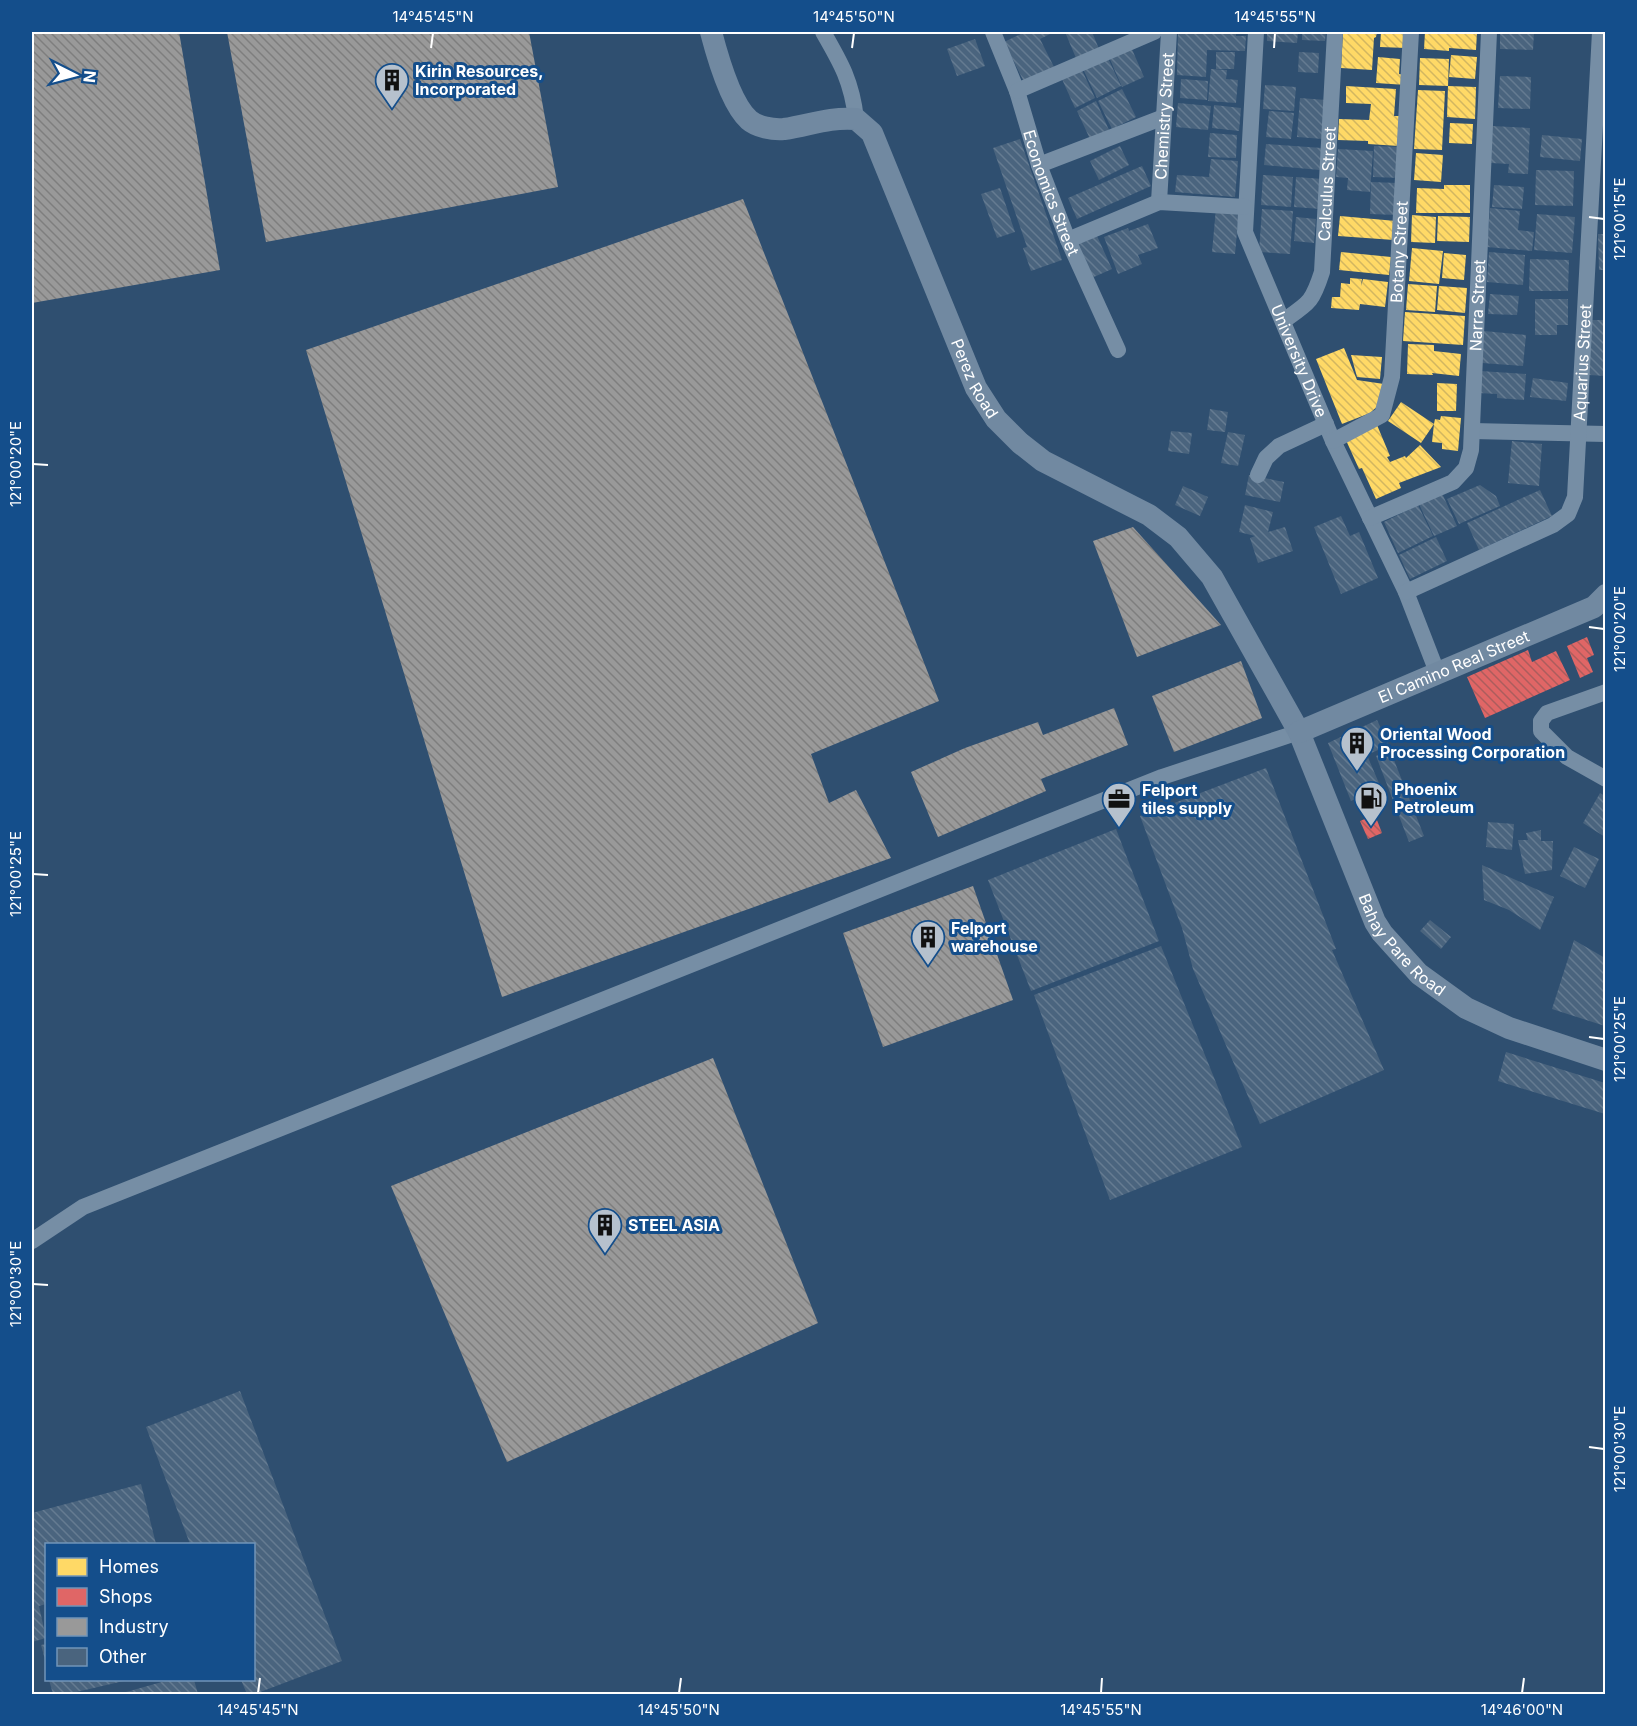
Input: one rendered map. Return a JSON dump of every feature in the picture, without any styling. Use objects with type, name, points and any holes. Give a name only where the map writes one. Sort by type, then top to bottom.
[{"type":"street","points":[[711,32],[730,89],[741,111],[750,121],[763,127],[780,129],[827,119],[856,119],[854,94],[845,71],[823,32]]},
{"type":"street","name":"Economics Street","points":[[993,32],[1017,91],[1039,165],[1068,240],[1118,350]]},
{"type":"street","points":[[1017,91],[1154,32]]},
{"type":"street","name":"Chemistry Street","points":[[1159,202],[1169,32]]},
{"type":"street","name":"University Drive","points":[[1256,32],[1245,232],[1333,441],[1406,592],[1437,672]]},
{"type":"street","name":"Calculus Street","points":[[1283,321],[1309,303],[1322,272],[1335,32]]},
{"type":"street","name":"Botany Street","points":[[1333,441],[1382,415],[1392,377],[1411,32]]},
{"type":"street","name":"Narra Street","points":[[1370,518],[1453,482],[1466,468],[1471,450],[1489,32]]},
{"type":"street","name":"Aquarius Street","points":[[1406,592],[1553,525],[1568,514],[1575,496],[1600,32]]},
{"type":"street","points":[[1039,165],[1164,117]]},
{"type":"street","name":"Perez Road","points":[[856,119],[872,133],[976,388],[996,419],[1020,444],[1043,461],[1149,515],[1178,537],[1212,577],[1299,732]]},
{"type":"street","points":[[1068,240],[1159,202],[1245,207]]},
{"type":"street","points":[[1258,475],[1266,458],[1279,447],[1326,424]]},
{"type":"street","points":[[1473,431],[1605,434]]},
{"type":"street","name":"El Camino Real Street","points":[[1299,732],[1593,607],[1605,595]]},
{"type":"street","points":[[1605,692],[1547,712],[1541,721],[1541,730],[1567,757],[1605,779]]},
{"type":"street","points":[[32,1241],[83,1206],[1162,777],[1299,732]]},
{"type":"street","name":"Bahay Pare Road","points":[[1299,732],[1375,922],[1419,974],[1476,1013],[1509,1028],[1605,1060]]},
{"type":"building: Homes","points":[[1343,32],[1377,32],[1374,38],[1372,70],[1341,68]]},
{"type":"building: Homes","points":[[1381,32],[1407,32],[1406,48],[1380,47]]},
{"type":"building: Homes","points":[[1425,32],[1477,32],[1476,50],[1424,49]]},
{"type":"building: Homes","points":[[1451,55],[1477,57],[1475,79],[1449,77]]},
{"type":"building: Homes","points":[[1378,57],[1400,59],[1399,74],[1406,75],[1406,85],[1376,83]]},
{"type":"building: Homes","points":[[1420,58],[1449,59],[1448,86],[1419,85]]},
{"type":"building: Homes","points":[[1346,86],[1396,89],[1394,116],[1401,116],[1399,146],[1368,144],[1368,141],[1338,140],[1339,119],[1369,120],[1371,104],[1346,103]]},
{"type":"building: Homes","points":[[1448,86],[1476,87],[1475,119],[1447,117]]},
{"type":"building: Homes","points":[[1418,90],[1445,91],[1442,150],[1414,149]]},
{"type":"building: Homes","points":[[1450,123],[1473,124],[1472,144],[1449,143]]},
{"type":"building: Homes","points":[[1416,153],[1443,155],[1441,182],[1414,180]]},
{"type":"building: Homes","points":[[1444,185],[1470,185],[1470,213],[1416,213],[1417,188],[1444,189]]},
{"type":"building: Homes","points":[[1412,215],[1436,217],[1435,243],[1411,242]]},
{"type":"building: Homes","points":[[1340,216],[1396,221],[1394,240],[1338,236]]},
{"type":"building: Homes","points":[[1438,216],[1470,217],[1469,242],[1437,241]]},
{"type":"building: Homes","points":[[1412,248],[1443,251],[1439,284],[1409,281]]},
{"type":"building: Homes","points":[[1341,252],[1391,257],[1389,275],[1339,270]]},
{"type":"building: Homes","points":[[1444,253],[1466,255],[1464,280],[1442,278]]},
{"type":"building: Homes","points":[[1350,278],[1362,279],[1361,286],[1363,279],[1388,282],[1385,307],[1360,304],[1359,310],[1331,308],[1332,297],[1340,297],[1341,283],[1350,284]]},
{"type":"building: Homes","points":[[1408,284],[1437,286],[1435,312],[1406,310]]},
{"type":"building: Homes","points":[[1439,286],[1467,288],[1465,313],[1437,310]]},
{"type":"building: Homes","points":[[1405,312],[1465,316],[1463,345],[1403,341]]},
{"type":"building: Homes","points":[[1408,344],[1434,345],[1434,351],[1461,354],[1459,376],[1432,373],[1433,375],[1407,374]]},
{"type":"building: Homes","points":[[1344,348],[1357,380],[1384,384],[1381,403],[1370,413],[1342,424],[1316,359]]},
{"type":"building: Homes","points":[[1351,355],[1382,357],[1380,379],[1357,377]]},
{"type":"building: Homes","points":[[1437,383],[1457,384],[1456,411],[1437,411]]},
{"type":"building: Homes","points":[[1401,402],[1434,424],[1421,443],[1388,421]]},
{"type":"building: Homes","points":[[1441,416],[1461,418],[1458,451],[1442,449],[1442,443],[1432,442],[1435,419],[1440,420]]},
{"type":"building: Homes","points":[[1377,425],[1390,456],[1387,457],[1390,462],[1405,456],[1406,458],[1420,445],[1441,467],[1399,483],[1401,488],[1376,499],[1345,438]]},
{"type":"building: Shops","points":[[1587,637],[1594,655],[1587,658],[1593,672],[1580,678],[1567,646]]},
{"type":"building: Shops","points":[[1528,650],[1532,662],[1556,651],[1570,680],[1485,718],[1467,677]]},
{"type":"building: Shops","name":"Phoenix Petroleum","points":[[1375,815],[1382,833],[1368,839],[1360,821]]},
{"type":"building: Industry","points":[[32,32],[179,32],[220,270],[32,303]]},
{"type":"building: Industry","name":"Kirin Resources, Incorporated","points":[[227,32],[529,32],[558,187],[266,242]]},
{"type":"building: Industry","points":[[743,199],[939,701],[811,754],[829,803],[856,790],[891,858],[502,997],[306,350]]},
{"type":"building: Industry","points":[[1133,527],[1221,625],[1137,657],[1093,541]]},
{"type":"building: Industry","points":[[1241,661],[1262,718],[1174,752],[1152,696]]},
{"type":"building: Industry","points":[[1114,708],[1128,745],[1041,779],[1046,791],[938,837],[911,772],[965,748],[1038,722],[1043,735]]},
{"type":"building: Industry","name":"Felport warehouse","points":[[973,886],[1013,1000],[883,1047],[843,933]]},
{"type":"building: Industry","name":"STEEL ASIA","points":[[713,1058],[818,1323],[507,1462],[391,1186]]},
{"type":"building: Other","points":[[1025,32],[1054,32],[1040,39],[1054,67],[1024,82],[1004,42]]},
{"type":"building: Other","points":[[1065,32],[1092,32],[1099,49],[1076,58]]},
{"type":"building: Other","points":[[1178,32],[1236,32],[1236,36],[1246,36],[1245,51],[1207,50],[1206,77],[1177,75]]},
{"type":"building: Other","points":[[1267,32],[1298,32],[1297,43],[1267,41]]},
{"type":"building: Other","points":[[1302,32],[1326,32],[1325,41],[1302,40]]},
{"type":"building: Other","points":[[1500,32],[1534,32],[1533,50],[1500,49]]},
{"type":"building: Other","points":[[975,39],[985,66],[957,76],[947,49]]},
{"type":"building: Other","points":[[1131,47],[1144,77],[1122,87],[1109,57]]},
{"type":"building: Other","points":[[1216,52],[1235,52],[1234,69],[1216,69]]},
{"type":"building: Other","points":[[1299,52],[1319,53],[1318,73],[1298,72]]},
{"type":"building: Other","points":[[1107,56],[1121,86],[1097,98],[1082,67]]},
{"type":"building: Other","points":[[1081,68],[1095,98],[1075,108],[1061,77]]},
{"type":"building: Other","points":[[1211,69],[1227,70],[1226,79],[1238,80],[1236,103],[1208,101]]},
{"type":"building: Other","points":[[1500,76],[1531,77],[1530,109],[1498,108]]},
{"type":"building: Other","points":[[1181,79],[1208,81],[1207,100],[1180,98]]},
{"type":"building: Other","points":[[1265,85],[1296,87],[1294,111],[1263,109]]},
{"type":"building: Other","points":[[1122,89],[1136,117],[1112,129],[1098,101]]},
{"type":"building: Other","points":[[1300,98],[1326,100],[1323,139],[1297,137]]},
{"type":"building: Other","points":[[1096,101],[1109,130],[1090,139],[1077,111]]},
{"type":"building: Other","points":[[1178,103],[1211,106],[1208,130],[1176,127]]},
{"type":"building: Other","points":[[1214,105],[1241,108],[1239,131],[1212,128]]},
{"type":"building: Other","points":[[1269,111],[1294,113],[1291,139],[1266,137]]},
{"type":"building: Other","points":[[1492,126],[1530,128],[1528,174],[1508,173],[1509,164],[1491,163]]},
{"type":"building: Other","points":[[1210,133],[1237,135],[1236,158],[1208,157]]},
{"type":"building: Other","points":[[1542,135],[1582,139],[1580,161],[1540,157]]},
{"type":"building: Other","points":[[1020,139],[1062,260],[1031,271],[1023,248],[1027,247],[993,148]]},
{"type":"building: Other","points":[[1266,144],[1322,148],[1320,170],[1264,165]]},
{"type":"building: Other","points":[[1120,146],[1129,165],[1099,180],[1090,161]]},
{"type":"building: Other","points":[[1374,146],[1400,147],[1400,178],[1373,177]]},
{"type":"building: Other","points":[[1338,149],[1373,151],[1370,192],[1347,190],[1348,178],[1336,177]]},
{"type":"building: Other","points":[[1211,159],[1238,161],[1235,197],[1175,192],[1177,175],[1209,177]]},
{"type":"building: Other","points":[[1142,166],[1151,186],[1077,219],[1068,198]]},
{"type":"building: Other","points":[[1536,170],[1574,171],[1573,206],[1535,205]]},
{"type":"building: Other","points":[[1263,175],[1293,177],[1291,207],[1261,205]]},
{"type":"building: Other","points":[[1296,177],[1323,179],[1321,209],[1294,207]]},
{"type":"building: Other","points":[[1371,182],[1398,183],[1397,215],[1370,214]]},
{"type":"building: Other","points":[[1494,185],[1524,187],[1522,209],[1492,207]]},
{"type":"building: Other","points":[[1000,188],[1015,232],[997,238],[981,194]]},
{"type":"building: Other","points":[[1216,208],[1239,210],[1235,254],[1212,252]]},
{"type":"building: Other","points":[[1490,208],[1520,211],[1518,230],[1534,232],[1532,251],[1487,247]]},
{"type":"building: Other","points":[[1262,209],[1293,211],[1290,254],[1259,252]]},
{"type":"building: Other","points":[[1537,214],[1575,217],[1572,253],[1534,250]]},
{"type":"building: Other","points":[[1296,217],[1316,219],[1314,243],[1294,241]]},
{"type":"building: Other","points":[[1148,224],[1158,248],[1138,255],[1142,264],[1118,274],[1104,237],[1128,228],[1129,231]]},
{"type":"building: Other","points":[[1598,234],[1605,234],[1605,270],[1599,270]]},
{"type":"building: Other","points":[[1097,236],[1112,269],[1087,280],[1073,246]]},
{"type":"building: Other","points":[[1489,252],[1525,255],[1523,285],[1487,282]]},
{"type":"building: Other","points":[[1530,259],[1569,260],[1568,291],[1529,291]]},
{"type":"building: Other","points":[[1490,294],[1519,296],[1517,315],[1488,314]]},
{"type":"building: Other","points":[[1535,299],[1568,299],[1568,325],[1557,325],[1557,335],[1535,335]]},
{"type":"building: Other","points":[[1590,320],[1605,320],[1605,376],[1589,375]]},
{"type":"building: Other","points":[[1484,331],[1526,335],[1523,366],[1482,363]]},
{"type":"building: Other","points":[[1480,371],[1526,374],[1524,400],[1497,398],[1497,394],[1478,393]]},
{"type":"building: Other","points":[[1533,378],[1568,383],[1566,401],[1530,397]]},
{"type":"building: Other","points":[[1210,409],[1228,412],[1225,432],[1207,430]]},
{"type":"building: Other","points":[[1171,431],[1192,433],[1189,454],[1168,451]]},
{"type":"building: Other","points":[[1228,432],[1245,435],[1238,466],[1221,463]]},
{"type":"building: Other","points":[[1512,441],[1542,444],[1539,486],[1508,483]]},
{"type":"building: Other","points":[[1249,475],[1284,482],[1280,502],[1245,495]]},
{"type":"building: Other","points":[[1480,485],[1496,496],[1500,506],[1459,524],[1447,499]]},
{"type":"building: Other","points":[[1183,486],[1208,497],[1200,516],[1175,505]]},
{"type":"building: Other","points":[[1540,490],[1552,516],[1479,550],[1467,523]]},
{"type":"building: Other","points":[[1441,491],[1457,526],[1434,536],[1418,502]]},
{"type":"building: Other","points":[[1245,505],[1273,512],[1268,532],[1285,527],[1293,551],[1258,563],[1250,538],[1255,536],[1239,532]]},
{"type":"building: Other","points":[[1418,505],[1433,536],[1398,553],[1384,522]]},
{"type":"building: Other","points":[[1341,516],[1350,536],[1359,532],[1378,578],[1341,594],[1314,527]]},
{"type":"building: Other","points":[[1436,537],[1447,561],[1410,579],[1399,555]]},
{"type":"building: Other","name":"Oriental Wood Processing Corporation","points":[[1377,720],[1389,745],[1367,755],[1381,788],[1351,801],[1328,743]]},
{"type":"building: Other","points":[[1390,750],[1424,836],[1409,842],[1376,756]]},
{"type":"building: Other","points":[[1266,768],[1336,949],[1332,950],[1384,1070],[1260,1124],[1193,969],[1182,928],[1140,816]]},
{"type":"building: Other","points":[[1600,793],[1605,796],[1605,837],[1583,823]]},
{"type":"building: Other","points":[[1488,822],[1514,824],[1512,850],[1486,847]]},
{"type":"building: Other","points":[[1116,829],[1159,941],[1031,991],[988,880]]},
{"type":"building: Other","points":[[1541,830],[1541,841],[1553,841],[1552,870],[1525,874],[1518,840],[1528,840],[1526,833]]},
{"type":"building: Other","points":[[1574,847],[1599,859],[1585,888],[1560,876]]},
{"type":"building: Other","points":[[1482,865],[1554,897],[1540,930],[1509,910],[1484,900]]},
{"type":"building: Other","points":[[1430,920],[1451,937],[1441,949],[1420,931]]},
{"type":"building: Other","points":[[1574,940],[1605,958],[1605,1026],[1552,1009]]},
{"type":"building: Other","points":[[1161,946],[1242,1147],[1110,1200],[1034,995]]},
{"type":"building: Other","points":[[1506,1052],[1605,1083],[1605,1114],[1498,1081]]},
{"type":"building: Other","points":[[240,1391],[342,1661],[255,1694],[247,1694],[241,1681],[255,1681],[255,1543],[190,1543],[146,1427]]},
{"type":"building: Other","points":[[141,1484],[156,1543],[45,1543],[45,1604],[39,1606],[45,1638],[32,1642],[32,1513]]},
{"type":"building: Other","points":[[45,1644],[45,1659],[41,1645]]},
{"type":"building: Other","points":[[49,1681],[124,1681],[68,1694],[53,1694]]},
{"type":"building: Other","points":[[165,1681],[194,1681],[198,1694],[119,1694]]},
{"type":"place","name":"Kirin Resources, Incorporated","points":[[392,109]]},
{"type":"place","name":"Oriental Wood Processing Corporation","points":[[1357,772]]},
{"type":"place","name":"Phoenix Petroleum","points":[[1371,827]]},
{"type":"place","name":"Felport tiles supply","points":[[1119,828]]},
{"type":"place","name":"Felport warehouse","points":[[928,966]]},
{"type":"place","name":"STEEL ASIA","points":[[605,1254]]}]
